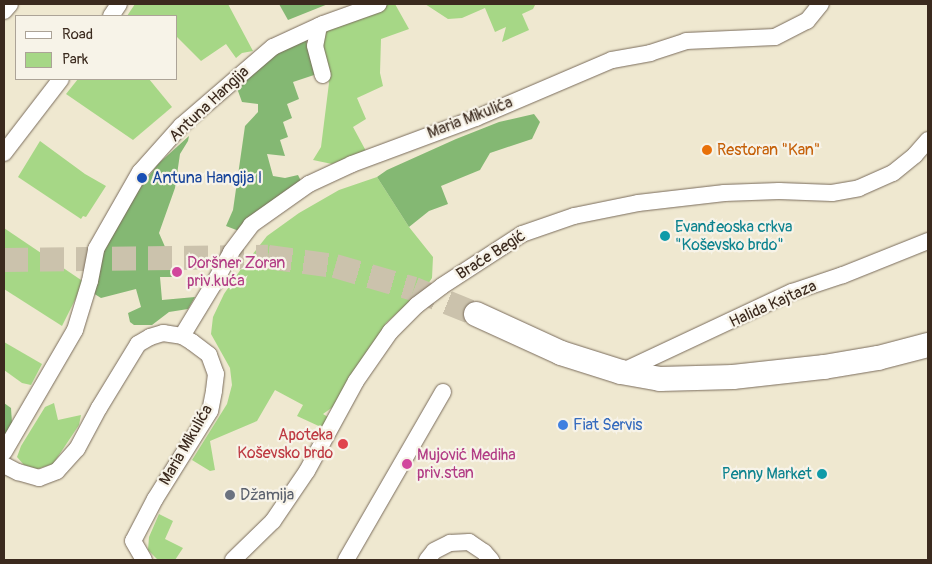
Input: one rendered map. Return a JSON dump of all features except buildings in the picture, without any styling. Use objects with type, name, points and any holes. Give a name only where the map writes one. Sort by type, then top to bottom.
[{"type":"main road","points":[[476,314],[561,353],[621,372],[660,379],[733,376],[833,365],[878,358],[928,345]]},
{"type":"street","points":[[4,11],[10,4]]},
{"type":"street","points":[[113,15],[119,4]]},
{"type":"street","name":"Antuna Hangija","points":[[4,452],[75,330],[90,281],[96,249],[140,172],[181,126],[273,47],[319,26],[379,4]]},
{"type":"street","name":"Maria Mikulića","points":[[144,560],[133,541],[154,499],[210,411],[214,391],[216,374],[209,355],[182,336],[231,252],[251,225],[309,184],[352,164],[476,118],[612,60],[650,53],[686,41],[775,37],[807,22],[821,4]]},
{"type":"street","points":[[319,26],[316,46],[323,75]]},
{"type":"street","points":[[4,153],[60,80]]},
{"type":"street","name":"Braće Begić","points":[[233,560],[273,521],[307,471],[356,380],[390,332],[417,305],[442,286],[522,234],[574,216],[638,203],[724,193],[787,191],[832,193],[859,188],[874,184],[893,174],[915,155],[928,140]]},
{"type":"street","name":"Halida Kajtaza","points":[[621,372],[792,292],[844,275],[928,241]]},
{"type":"street","points":[[4,464],[18,472],[39,478],[58,471],[77,449],[98,408],[138,344],[150,337],[163,333],[182,336]]},
{"type":"street","points":[[346,560],[444,392]]},
{"type":"street","points":[[427,560],[434,551],[450,542],[469,542],[484,552],[491,560]]},
{"type":"green space","points":[[135,4],[228,4],[253,51],[242,53],[236,58],[226,44],[201,61],[178,38],[178,15],[128,15]]},
{"type":"green space","points":[[279,4],[328,4],[288,20]]},
{"type":"green space","points":[[384,4],[395,4],[409,29],[381,39],[380,73],[383,86],[357,98],[366,119],[353,127],[366,151],[332,164],[313,160],[321,147],[329,83],[322,54],[323,24]]},
{"type":"green space","points":[[425,4],[535,5],[533,9],[522,14],[529,30],[502,42],[506,27],[495,32],[485,8],[462,18],[448,19]]},
{"type":"green space","points":[[306,32],[307,47],[316,59],[320,73],[293,82],[299,99],[287,104],[292,118],[283,122],[288,137],[280,140],[285,156],[267,154],[273,176],[285,178],[298,175],[304,187],[239,231],[226,226],[233,210],[245,126],[258,112],[258,104],[242,102],[234,80]]},
{"type":"green space","points":[[77,80],[150,80],[172,107],[133,140],[66,94]]},
{"type":"green space","points":[[534,114],[540,122],[532,139],[490,153],[480,170],[441,186],[448,204],[429,211],[409,227],[377,177],[387,170],[456,139],[499,122]]},
{"type":"green space","points":[[189,136],[180,154],[175,188],[159,233],[169,256],[174,277],[160,277],[162,300],[195,297],[188,309],[169,312],[152,325],[134,325],[130,322],[128,313],[141,307],[136,289],[101,298],[93,293],[104,251],[134,196],[158,164]]},
{"type":"green space","points":[[40,141],[85,174],[106,186],[86,217],[83,216],[81,219],[18,177]]},
{"type":"green space","points":[[377,177],[409,227],[433,257],[432,278],[426,287],[386,323],[337,404],[323,414],[328,417],[323,428],[297,416],[303,405],[275,390],[257,421],[210,441],[215,470],[210,471],[192,460],[227,404],[232,385],[230,368],[211,334],[213,317],[224,294],[267,236],[299,213],[339,190]]},
{"type":"green space","points":[[4,228],[84,282],[62,326],[4,289]]},
{"type":"green space","points":[[4,342],[42,364],[31,385],[22,383],[4,370]]},
{"type":"green space","points":[[4,403],[11,408],[12,423],[4,437]]},
{"type":"green space","points":[[54,403],[58,420],[81,415],[79,425],[53,464],[37,469],[24,465],[17,457],[21,446],[45,407]]},
{"type":"green space","points":[[159,514],[173,521],[165,539],[183,548],[175,560],[158,560],[148,550],[149,537]]},
{"type":"tunnel","points":[[4,260],[268,257],[335,266],[414,289],[476,314]]},
{"type":"place","name":"Restoran \"Kan\"","points":[[707,150]]},
{"type":"place","name":"Antuna Hangija I","points":[[142,178]]},
{"type":"place","name":"Evanđeoska crkva \"Koševsko brdo\"","points":[[665,236]]},
{"type":"place","name":"Doršner Zoran priv.kuća","points":[[177,272]]},
{"type":"place","name":"Fiat Servis","points":[[563,425]]},
{"type":"place","name":"Apoteka Koševsko brdo","points":[[343,444]]},
{"type":"place","name":"Mujović Mediha priv.stan","points":[[407,464]]},
{"type":"place","name":"Penny Market","points":[[822,474]]},
{"type":"place","name":"Džamija","points":[[230,495]]}]
